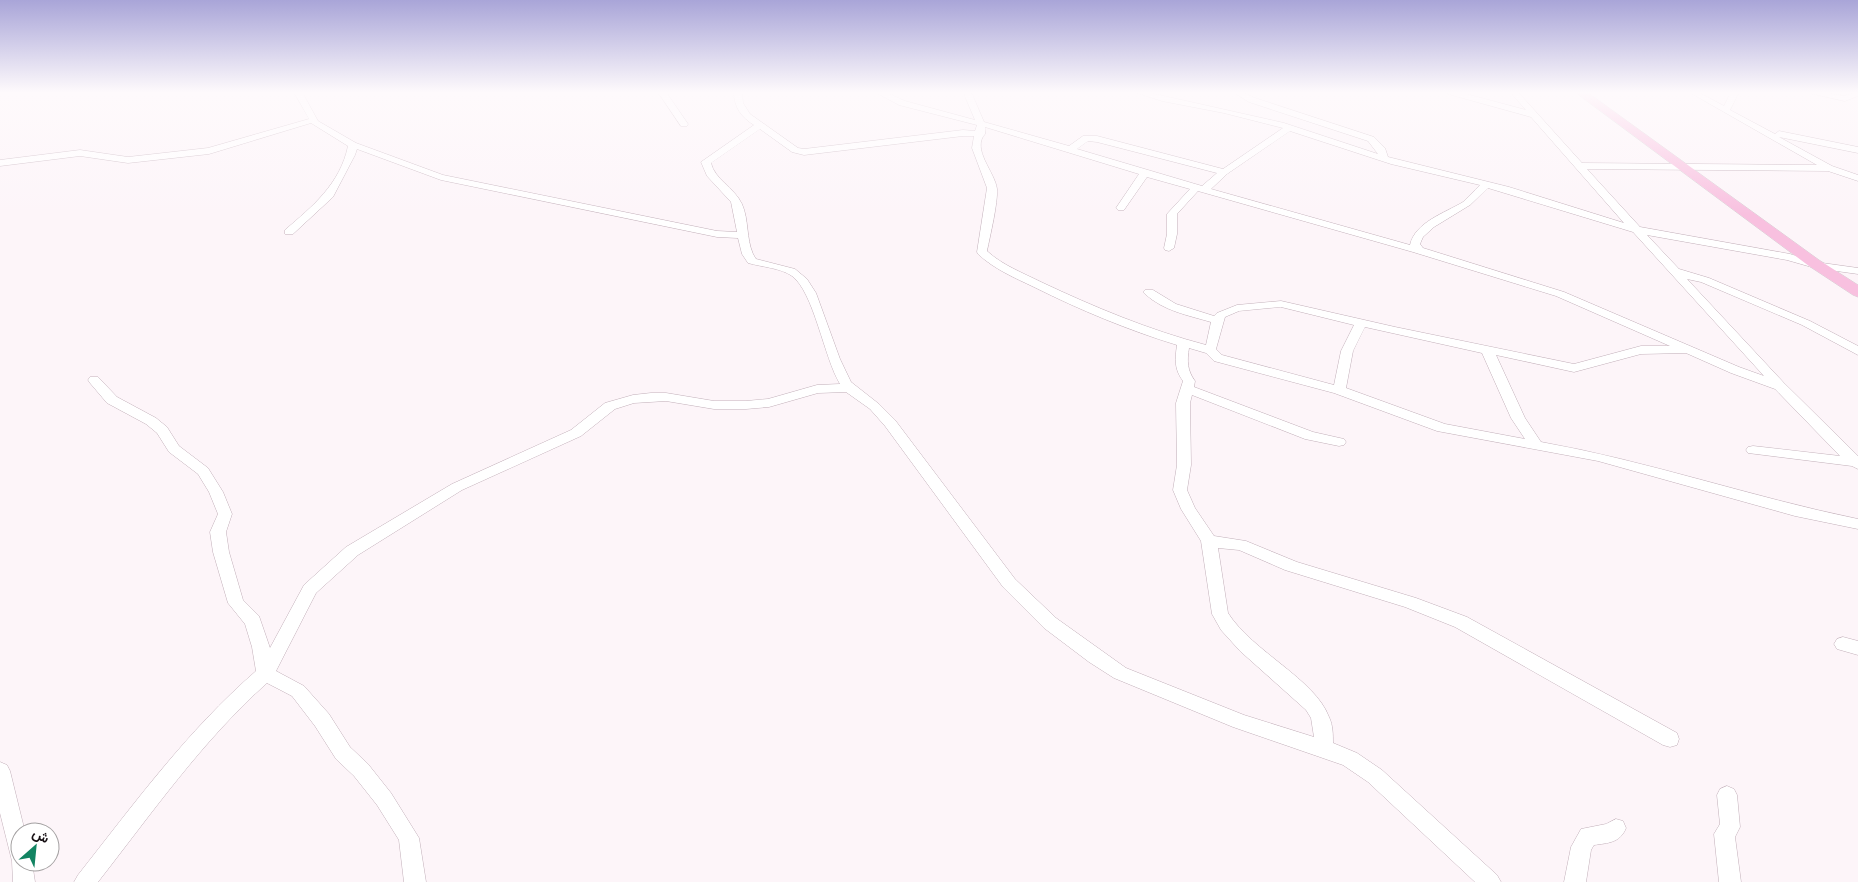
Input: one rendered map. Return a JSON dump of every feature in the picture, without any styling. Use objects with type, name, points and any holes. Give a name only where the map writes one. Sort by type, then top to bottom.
[{"type":"main road","points":[[1640,133],[1858,292]]},
{"type":"main road","points":[[1823,266],[1858,285]]},
{"type":"street","points":[[0,163],[80,153],[128,160],[209,151],[269,133]]},
{"type":"street","points":[[331,133],[353,145],[441,177],[718,234],[742,235]]},
{"type":"street","points":[[748,133],[706,162],[708,171],[736,202],[742,235],[752,261],[791,272],[802,279],[826,330],[836,366],[850,388],[880,412],[901,436],[1009,583],[1050,623],[1088,652],[1120,673],[1240,721],[1343,755],[1371,772],[1490,882]]},
{"type":"street","points":[[771,133],[795,150],[804,152],[955,133]]},
{"type":"street","points":[[980,133],[976,148],[992,188],[990,210],[982,247],[984,256],[1115,319],[1183,343],[1210,350],[1218,358],[1339,390],[1442,428],[1599,457],[1795,511],[1858,524]]},
{"type":"street","points":[[999,133],[1070,150],[1417,250],[1554,292],[1735,370],[1780,386]]},
{"type":"street","points":[[1169,248],[1172,234],[1172,214],[1186,197],[1281,133]]},
{"type":"street","points":[[1305,133],[1384,159],[1486,184],[1638,230],[1858,271]]},
{"type":"street","points":[[1350,133],[1370,140],[1382,150],[1384,159]]},
{"type":"street","points":[[1550,133],[1578,166],[1780,386],[1854,458]]},
{"type":"street","points":[[1771,134],[1858,150]]},
{"type":"street","points":[[1771,134],[1829,168],[1858,178]]},
{"type":"street","points":[[1070,150],[1086,138],[1097,139],[1224,172]]},
{"type":"street","points":[[289,232],[330,195],[351,155],[353,145]]},
{"type":"street","points":[[1578,166],[1829,168]]},
{"type":"street","points":[[1121,208],[1145,173]]},
{"type":"street","points":[[1417,250],[1418,247],[1415,244],[1418,237],[1426,229],[1468,202],[1486,184]]},
{"type":"street","points":[[1676,272],[1705,280],[1806,323],[1858,351]]},
{"type":"street","points":[[1149,292],[1155,298],[1168,305],[1217,320]]},
{"type":"street","points":[[1210,350],[1217,320],[1221,315],[1237,308],[1281,304],[1574,368],[1580,368],[1591,362],[1648,348],[1692,350]]},
{"type":"street","points":[[1339,390],[1347,351],[1361,323]]},
{"type":"street","points":[[1183,343],[1181,364],[1184,374],[1189,381],[1183,403],[1184,465],[1180,490],[1188,509],[1209,541],[1220,614],[1224,623],[1249,649],[1283,675],[1313,705],[1320,715],[1324,748]]},
{"type":"street","points":[[1487,350],[1518,418],[1536,445]]},
{"type":"street","points":[[94,380],[112,400],[151,421],[162,430],[174,448],[204,471],[216,492],[225,514],[218,532],[228,579],[236,603],[253,621],[261,647],[265,674]]},
{"type":"street","points":[[85,882],[194,744],[233,702],[265,674],[310,589],[352,551],[457,487],[576,432],[610,406],[634,399],[650,397],[666,397],[714,404],[746,405],[769,403],[817,389],[850,388]]},
{"type":"street","points":[[1186,388],[1310,436],[1339,442]]},
{"type":"street","points":[[1753,450],[1854,458]]},
{"type":"street","points":[[1209,541],[1240,546],[1291,566],[1410,602],[1461,622],[1670,739]]},
{"type":"street","points":[[265,674],[284,682],[298,691],[322,720],[343,753],[361,770],[384,799],[409,838],[415,882]]},
{"type":"street","points":[[0,771],[12,822]]},
{"type":"street","points":[[1727,795],[1730,827],[1724,834],[1730,882]]},
{"type":"street","points":[[1575,882],[1581,847],[1588,836],[1611,833],[1616,828]]}]
